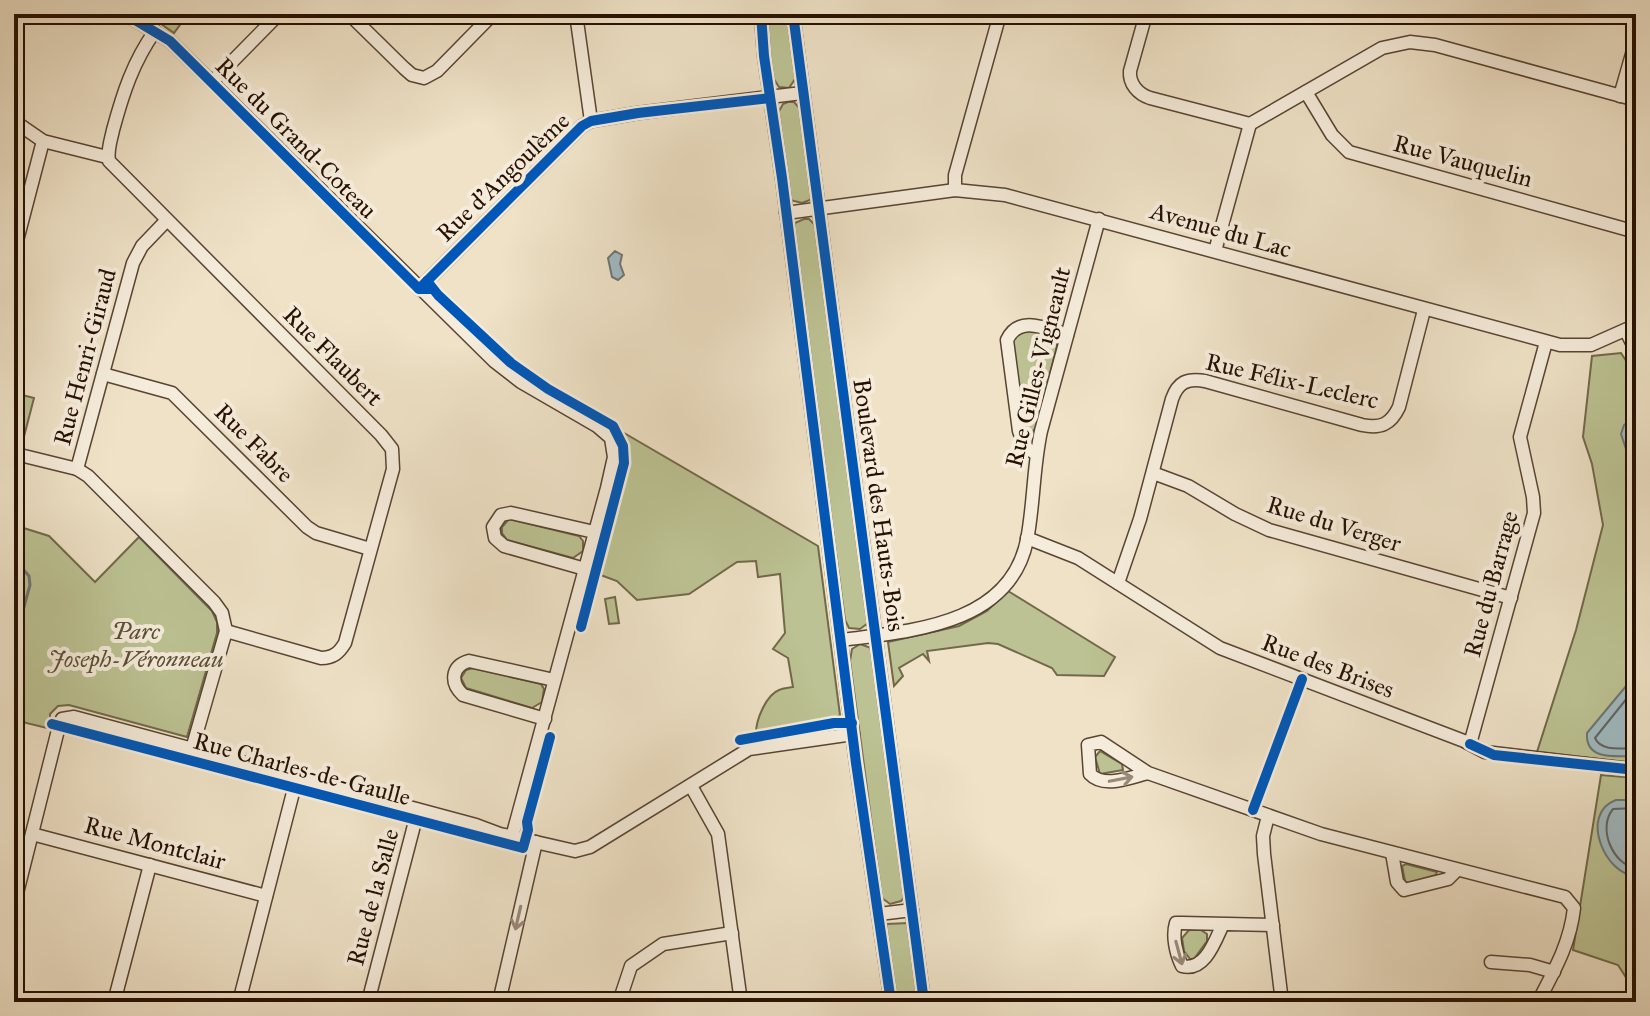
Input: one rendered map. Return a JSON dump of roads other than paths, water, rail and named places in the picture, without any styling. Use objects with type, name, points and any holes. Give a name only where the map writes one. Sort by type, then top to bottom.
[{"type":"street","name":"Rue du Grand-Coteau","points":[[125,14],[170,41],[419,289],[508,372],[566,410],[597,426],[611,438],[614,457],[512,837]]},
{"type":"street","points":[[212,82],[279,14]]},
{"type":"street","points":[[349,14],[412,75],[424,78],[437,71],[493,14]]},
{"type":"street","points":[[576,14],[591,121]]},
{"type":"street","points":[[761,14],[853,734],[891,1002]]},
{"type":"street","name":"Boulevard des Hauts-Bois","points":[[793,14],[924,1002]]},
{"type":"street","points":[[955,190],[955,175],[1000,14]]},
{"type":"street","points":[[1146,14],[1130,71],[1138,92],[1150,98],[1250,124],[1376,51],[1395,44],[1414,42],[1435,45],[1636,100]]},
{"type":"street","points":[[14,121],[43,141],[107,157],[131,71],[155,31]]},
{"type":"street","points":[[1620,96],[1636,40]]},
{"type":"street","name":"Rue Vauquelin","points":[[1306,92],[1329,131],[1349,152],[1636,232]]},
{"type":"street","name":"Rue d'Angoulème","points":[[419,289],[564,142],[591,121],[802,93]]},
{"type":"street","points":[[1215,251],[1250,124]]},
{"type":"street","points":[[14,252],[43,141]]},
{"type":"street","name":"Rue Flaubert","points":[[107,157],[112,166],[166,221],[389,444],[393,453],[393,469],[345,643],[336,655],[317,657],[226,631]]},
{"type":"street","name":"Avenue du Lac","points":[[786,213],[955,190],[1011,196],[1546,342],[1586,346],[1631,328]]},
{"type":"street","name":"Rue Gilles-Vigneault","points":[[842,640],[939,625],[978,608],[1011,575],[1021,559],[1027,538],[1036,454],[1099,219]]},
{"type":"street","name":"Rue Henri-Giraud","points":[[77,469],[133,263],[142,246],[166,221]]},
{"type":"street","name":"Rue Félix-Leclerc","points":[[1118,583],[1153,473],[1174,392],[1187,380],[1205,381],[1362,425],[1385,425],[1399,407],[1424,310]]},
{"type":"street","points":[[1036,454],[1025,447],[1018,426],[1007,340],[1013,329],[1026,324],[1067,335]]},
{"type":"street","points":[[1631,328],[1636,351]]},
{"type":"street","name":"Rue du Barrage","points":[[1470,744],[1534,513],[1533,493],[1521,446],[1521,426],[1546,342]]},
{"type":"street","name":"Rue Fabre","points":[[103,374],[172,393],[311,531],[370,549]]},
{"type":"street","points":[[20,455],[77,469],[88,476],[214,602],[224,618],[226,631],[192,749]]},
{"type":"street","name":"Rue du Verger","points":[[1153,473],[1188,486],[1269,530],[1511,598]]},
{"type":"street","points":[[585,569],[504,546],[495,538],[493,527],[501,515],[511,513],[594,532]]},
{"type":"street","name":"Rue des Brises","points":[[1027,538],[1070,554],[1210,644],[1494,755],[1636,770]]},
{"type":"street","points":[[545,719],[463,695],[455,685],[454,674],[459,666],[469,661],[554,680]]},
{"type":"street","name":"Rue Charles-de-Gaulle","points":[[32,834],[59,726],[65,717],[512,837],[575,851],[586,850],[753,748],[853,734]]},
{"type":"street","points":[[1148,773],[1108,781],[1097,780],[1090,774],[1088,745],[1104,743],[1148,773],[1321,834],[1561,896],[1574,908],[1569,936],[1538,1002]]},
{"type":"street","points":[[239,1002],[297,777]]},
{"type":"street","points":[[691,786],[718,834],[741,1002]]},
{"type":"street","name":"Rue de la Salle","points":[[368,1002],[418,810]]},
{"type":"street","points":[[1268,816],[1263,841],[1282,1002]]},
{"type":"street","points":[[14,905],[32,834]]},
{"type":"street","name":"Rue Montclair","points":[[32,834],[266,896]]},
{"type":"street","points":[[499,1002],[536,842]]},
{"type":"street","points":[[1392,853],[1397,882],[1404,890],[1448,879],[1457,870]]},
{"type":"street","points":[[114,1002],[150,865]]},
{"type":"street","points":[[879,914],[912,910]]},
{"type":"street","points":[[1223,924],[1201,963],[1190,968],[1182,966],[1176,945],[1175,924],[1223,924],[1273,925]]},
{"type":"street","points":[[619,1002],[631,966],[663,944],[732,933]]},
{"type":"street","points":[[1491,962],[1530,965],[1554,972]]},
{"type":"water","points":[[615,251],[622,255],[620,264],[624,275],[618,280],[612,277],[608,258]]},
{"type":"water","points":[[1636,416],[1636,479],[1621,434],[1624,425]]},
{"type":"water","points":[[1636,667],[1636,756],[1596,753],[1588,742],[1587,733],[1632,679]]},
{"type":"water","points":[[1616,800],[1636,800],[1636,876],[1615,866],[1600,843],[1599,818],[1605,807]]},
{"type":"waterway","points":[[14,559],[29,576],[30,585],[14,643]]},
{"type":"park label","name":"Parc Joseph-Véronneau","points":[[136,645]]}]
